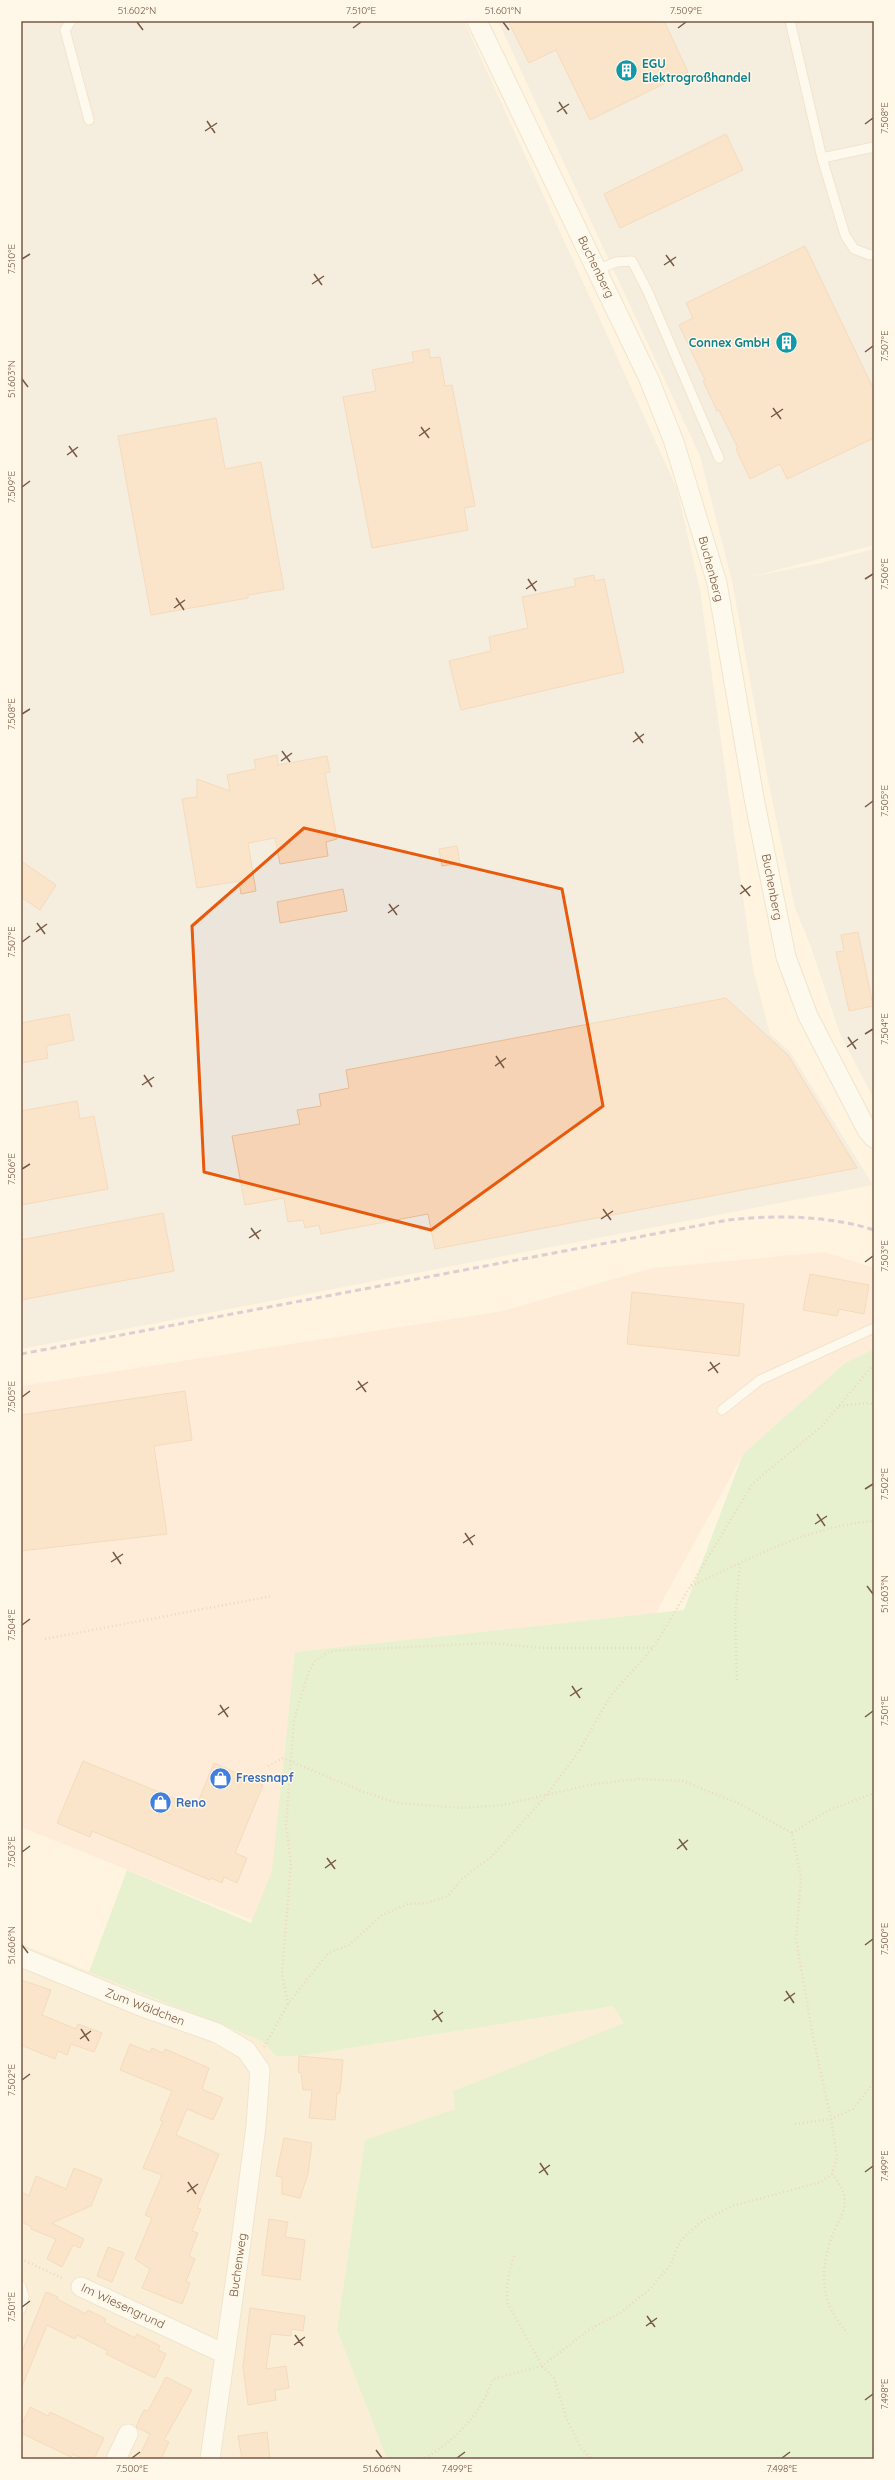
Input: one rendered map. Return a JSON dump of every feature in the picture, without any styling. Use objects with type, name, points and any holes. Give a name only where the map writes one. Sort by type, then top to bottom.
[{"type":"street","name":"Buchenberg","points":[[477,21],[649,379],[674,442],[717,583],[754,798],[786,957],[811,1022],[867,1130],[874,1138]]},
{"type":"street","name":"Zum Wäldchen","points":[[21,1957],[143,2007],[217,2034],[246,2050],[256,2065]]},
{"type":"street","name":"Buchenweg","points":[[210,2459],[254,2141],[256,2065]]},
{"type":"street","name":"Im Wiesengrund","points":[[81,2287],[225,2354]]},
{"type":"street","points":[[116,2459],[128,2434]]},
{"type":"lane","points":[[72,21],[65,30],[89,120]]},
{"type":"lane","points":[[790,21],[822,158],[845,235],[854,249],[870,255],[874,254]]},
{"type":"lane","points":[[822,158],[874,147]]},
{"type":"lane","points":[[597,270],[616,262],[632,261],[648,292],[719,458]]},
{"type":"lane","points":[[722,1410],[760,1380],[874,1328]]},
{"type":"lane","points":[[21,2286],[24,2296],[21,2309]]},
{"type":"path","points":[[256,2065],[288,2004],[328,1953],[349,1945],[382,1915],[408,1904],[428,1903],[448,1896],[462,1879],[491,1857],[546,1796],[579,1751],[611,1695],[653,1648],[753,1483],[822,1426],[874,1364]]},
{"type":"path","points":[[838,1406],[869,1403],[874,1405]]},
{"type":"path","points":[[690,1586],[793,1539],[855,1522],[874,1521]]},
{"type":"path","points":[[737,1680],[735,1616],[740,1563]]},
{"type":"path","points":[[45,1639],[272,1596]]},
{"type":"path","points":[[288,2004],[282,1974],[291,1863],[286,1825],[287,1794],[292,1762],[294,1720],[306,1681],[315,1661],[330,1651],[491,1643],[541,1648],[653,1648]]},
{"type":"path","points":[[268,1766],[283,1758],[364,1792],[397,1803],[463,1808],[502,1805],[594,1784],[624,1780],[683,1781],[740,1804],[792,1833],[801,1878],[796,1940],[813,2037],[831,2119],[837,2157],[832,2174],[814,2184],[732,2206],[701,2222],[680,2241],[671,2264],[650,2289],[620,2313],[590,2329],[542,2366],[493,2379],[487,2395],[474,2418],[424,2459]]},
{"type":"path","points":[[792,1833],[827,1811],[874,1793]]},
{"type":"path","points":[[795,2124],[831,2119],[853,2110],[874,2082]]},
{"type":"path","points":[[832,2174],[840,2183],[844,2207],[825,2260],[823,2279],[835,2319],[848,2333]]},
{"type":"path","points":[[514,2256],[508,2277],[506,2294],[508,2304],[542,2366],[554,2378],[567,2420],[581,2448],[592,2459]]},
{"type":"path","name":"Im Wiesengrund","points":[[21,2259],[81,2287]]},
{"type":"highlighted area","points":[[304,828],[562,889],[603,1106],[431,1230],[204,1172],[192,926]]},
{"type":"shaded area","points":[[21,21],[464,21],[677,489],[700,590],[753,969],[770,1034],[790,1052],[873,1185],[21,1349]]},
{"type":"shaded area","points":[[498,21],[874,21],[874,545],[745,578],[817,564],[874,549],[874,1099],[840,1034],[811,947],[795,908],[770,790],[732,581],[700,456]]},
{"type":"shaded area","points":[[825,1252],[874,1268],[874,1349],[845,1363],[743,1454],[656,1613],[295,1652],[274,1929],[21,1827],[21,1386],[503,1311],[652,1268]]},
{"type":"shaded area","points":[[21,1944],[262,2041],[276,2056],[300,2056],[614,2006],[624,2023],[453,2091],[456,2109],[365,2140],[337,2330],[387,2459],[21,2459]]},
{"type":"green space","points":[[874,1349],[874,2459],[387,2459],[337,2330],[365,2140],[455,2109],[453,2091],[624,2023],[613,2006],[300,2056],[276,2056],[262,2041],[89,1972],[127,1870],[251,1923],[272,1871],[295,1652],[684,1610],[743,1454],[845,1363]]},
{"type":"building","points":[[508,21],[664,21],[688,72],[590,120],[556,50],[529,63]]},
{"type":"building","points":[[726,134],[743,170],[620,228],[604,194]]},
{"type":"building","name":"Connex GmbH","points":[[805,246],[874,390],[874,438],[787,479],[780,464],[750,479],[736,449],[738,448],[719,410],[717,411],[703,381],[705,380],[679,325],[693,318],[686,303]]},
{"type":"building","points":[[429,349],[430,358],[440,357],[445,386],[452,385],[475,506],[464,508],[468,530],[372,548],[343,397],[376,391],[372,370],[414,362],[412,352]]},
{"type":"building","points":[[216,418],[225,469],[261,462],[284,589],[248,595],[248,598],[151,615],[118,436]]},
{"type":"building","points":[[594,575],[595,581],[604,579],[624,672],[461,710],[449,661],[491,651],[489,637],[528,628],[522,597],[576,586],[574,579]]},
{"type":"building","points":[[277,755],[278,765],[327,756],[330,772],[325,773],[337,839],[326,842],[328,856],[280,864],[275,838],[248,843],[256,891],[241,894],[239,881],[197,888],[182,799],[197,797],[197,779],[230,791],[227,775],[256,769],[254,760]]},
{"type":"building","points":[[457,846],[460,863],[442,866],[439,849]]},
{"type":"building","points":[[21,861],[56,885],[40,910],[21,897]]},
{"type":"building","points":[[343,889],[347,911],[280,923],[277,902]]},
{"type":"building","points":[[858,932],[873,1006],[849,1011],[836,952],[844,951],[841,935]]},
{"type":"building","points":[[726,998],[788,1055],[857,1168],[435,1249],[428,1214],[321,1234],[319,1225],[305,1228],[303,1220],[288,1222],[284,1198],[245,1205],[232,1136],[300,1124],[297,1110],[321,1106],[319,1094],[349,1088],[346,1070]]},
{"type":"building","points":[[69,1014],[74,1040],[46,1046],[48,1058],[21,1063],[21,1023]]},
{"type":"building","points":[[77,1101],[80,1119],[94,1116],[108,1189],[21,1205],[21,1111]]},
{"type":"building","points":[[163,1213],[174,1271],[21,1300],[21,1240]]},
{"type":"building","points":[[810,1274],[869,1285],[864,1314],[839,1309],[837,1316],[803,1310]]},
{"type":"building","points":[[632,1292],[744,1304],[739,1356],[627,1344]]},
{"type":"building","points":[[185,1391],[192,1440],[154,1446],[167,1534],[21,1551],[21,1415]]},
{"type":"building","points":[[83,1761],[196,1807],[214,1763],[263,1785],[235,1853],[247,1858],[237,1883],[224,1877],[222,1883],[211,1878],[210,1880],[92,1831],[90,1837],[57,1823]]},
{"type":"building","points":[[21,1980],[51,1990],[42,2015],[76,2029],[78,2024],[102,2033],[94,2052],[71,2044],[67,2055],[58,2051],[55,2059],[21,2045]]},
{"type":"building","points":[[130,2044],[150,2052],[152,2048],[163,2053],[165,2049],[209,2068],[202,2089],[223,2098],[213,2120],[187,2109],[176,2135],[219,2154],[197,2208],[201,2209],[192,2231],[198,2233],[189,2256],[195,2259],[186,2281],[190,2283],[182,2304],[142,2288],[150,2269],[135,2259],[152,2218],[145,2215],[162,2175],[143,2168],[163,2121],[160,2120],[172,2091],[120,2070]]},
{"type":"building","points":[[299,2056],[343,2060],[340,2093],[337,2093],[335,2120],[309,2118],[312,2090],[303,2090],[301,2073],[298,2072]]},
{"type":"building","points":[[284,2138],[312,2143],[308,2174],[300,2198],[282,2194],[282,2177],[276,2176]]},
{"type":"building","points":[[74,2168],[102,2179],[91,2206],[52,2223],[84,2239],[80,2248],[73,2245],[62,2267],[47,2259],[56,2239],[31,2229],[32,2227],[21,2222],[21,2192],[29,2196],[36,2176],[66,2189]]},
{"type":"building","points":[[269,2219],[288,2222],[285,2237],[305,2240],[300,2280],[262,2275]]},
{"type":"building","points":[[108,2247],[124,2253],[112,2282],[97,2276]]},
{"type":"building","points":[[46,2292],[58,2297],[57,2299],[86,2314],[88,2310],[106,2319],[104,2322],[135,2338],[137,2334],[160,2346],[158,2350],[166,2354],[155,2378],[106,2354],[108,2351],[77,2335],[75,2339],[47,2325],[21,2389],[21,2354]]},
{"type":"building","points":[[250,2308],[305,2316],[303,2331],[291,2329],[291,2336],[271,2334],[266,2369],[286,2366],[289,2388],[275,2390],[276,2400],[248,2405],[243,2367]]},
{"type":"building","points":[[166,2377],[192,2390],[164,2440],[169,2442],[161,2459],[138,2459],[150,2434],[136,2427],[144,2410],[148,2411]]},
{"type":"building","points":[[30,2407],[48,2416],[50,2412],[104,2438],[94,2459],[83,2459],[73,2454],[71,2457],[21,2433],[21,2426]]},
{"type":"building","points":[[267,2432],[270,2459],[242,2459],[238,2436]]},
{"type":"railway","points":[[21,1354],[728,1220],[764,1217],[820,1219],[838,1221],[874,1230]]},
{"type":"place","name":"EGU Elektrogroßhandel","points":[[627,71]]},
{"type":"place","name":"Connex GmbH","points":[[786,343]]},
{"type":"place","name":"Fressnapf","points":[[220,1778]]},
{"type":"place","name":"Reno","points":[[160,1803]]}]
